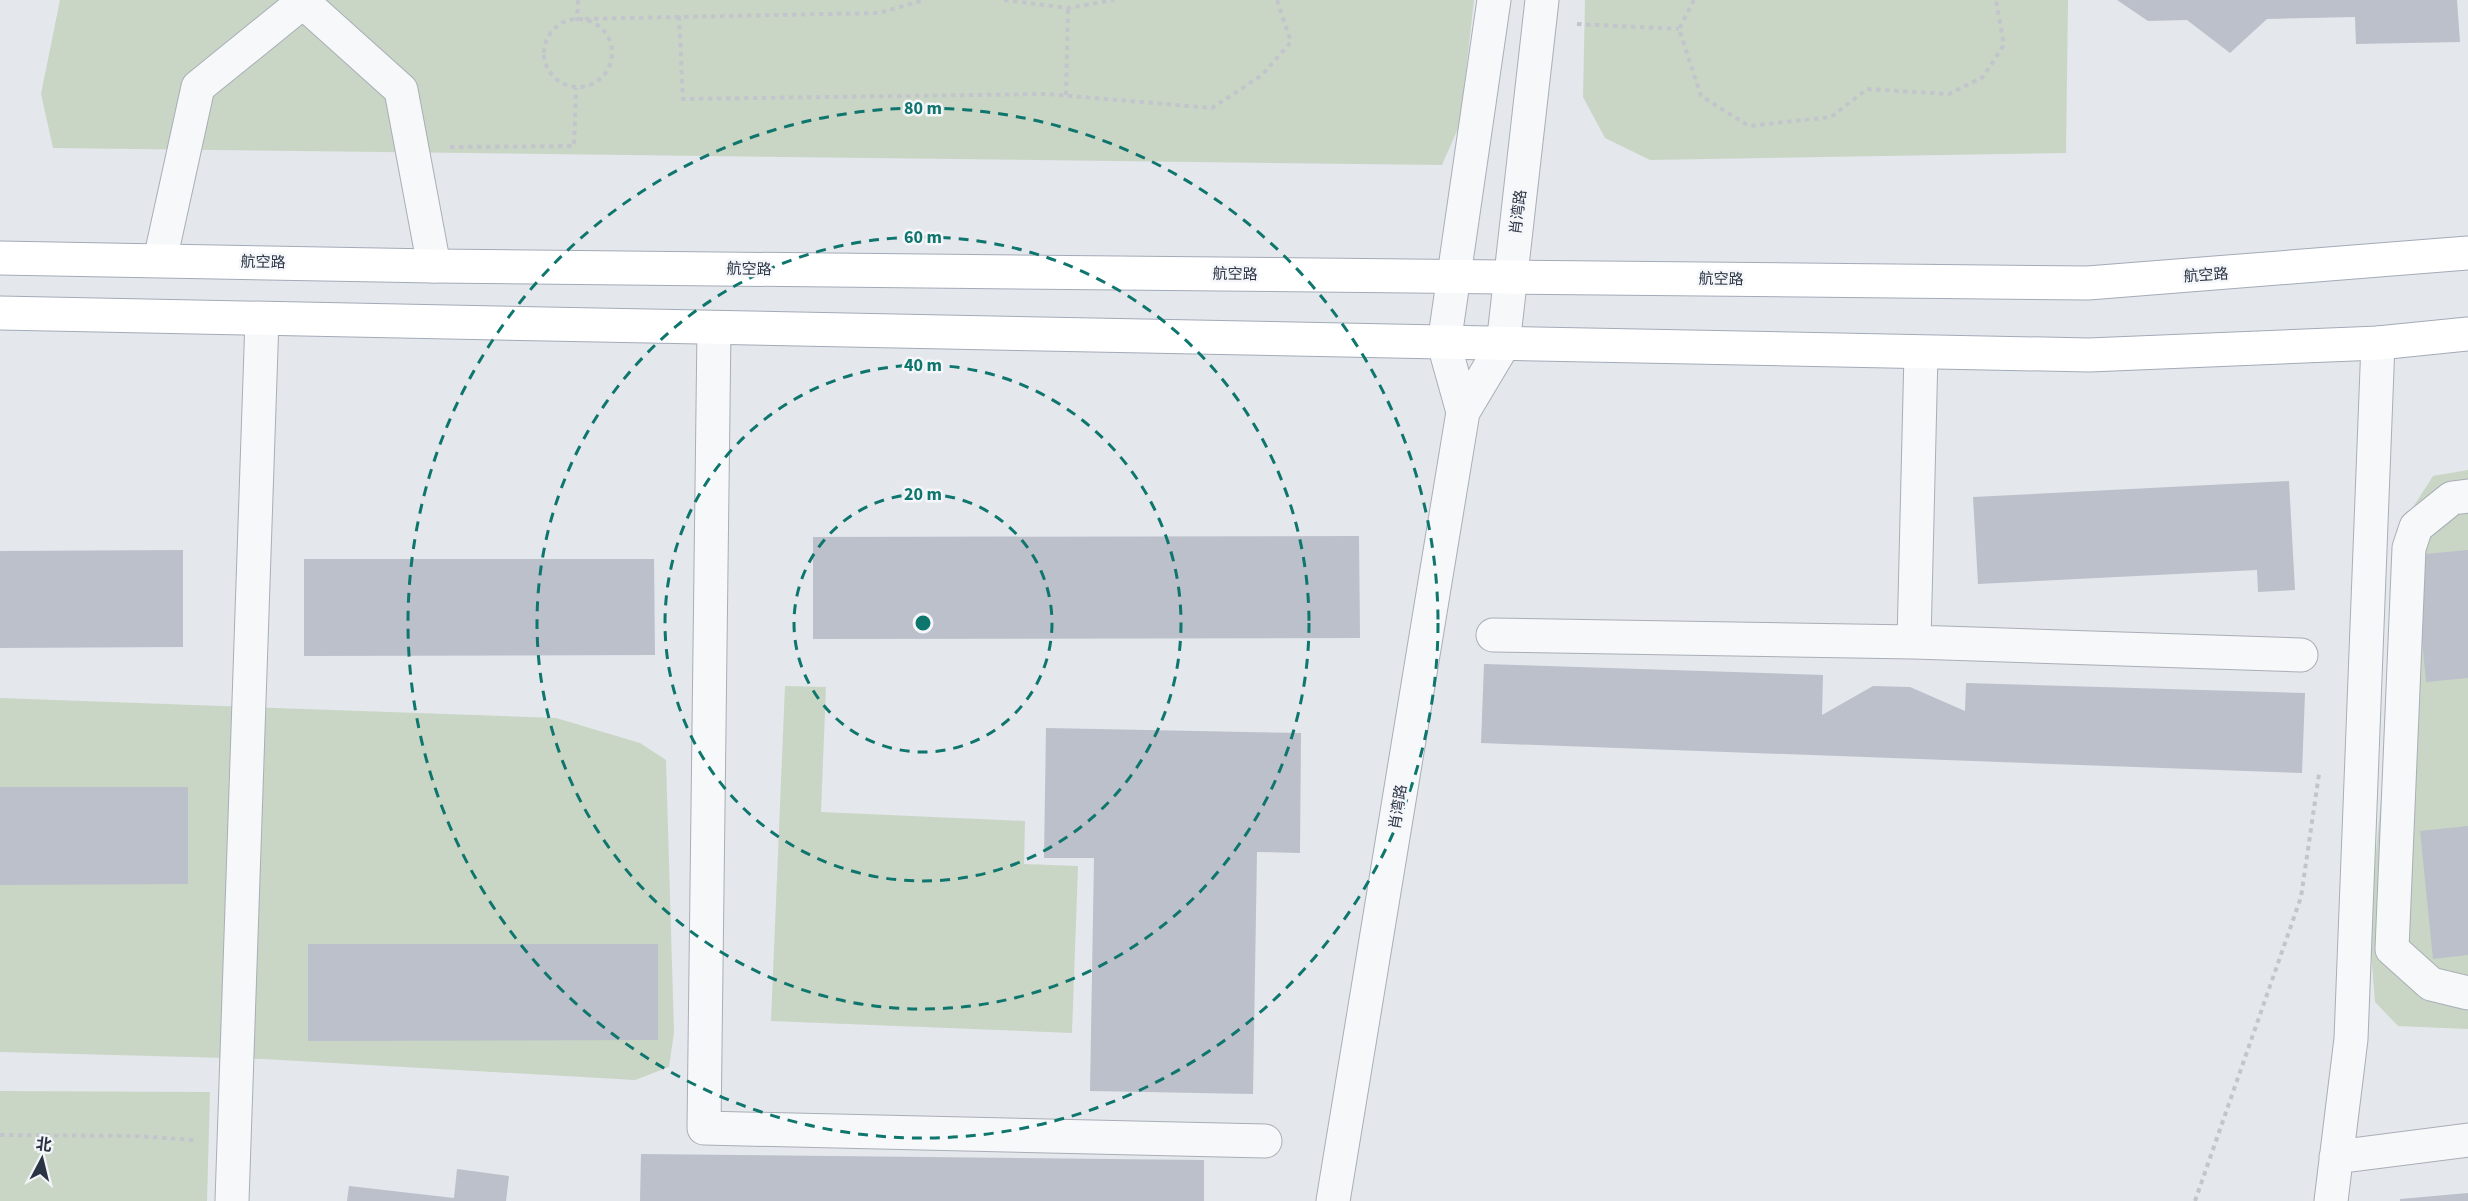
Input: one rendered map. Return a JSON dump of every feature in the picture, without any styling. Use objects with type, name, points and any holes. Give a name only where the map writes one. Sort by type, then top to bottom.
[{"type":"main road","name":"航空路","points":[[0,258],[434,266],[2088,283],[2468,253]]},
{"type":"main road","points":[[0,313],[1444,344],[2089,355],[2378,343],[2468,334]]},
{"type":"street","name":"肖湾路","points":[[1463,412],[1444,344],[1494,0]]},
{"type":"street","points":[[160,260],[198,87],[303,1],[401,90],[434,266]]},
{"type":"street","name":"肖湾路","points":[[1333,1201],[1463,412],[1503,345],[1541,11]]},
{"type":"street","points":[[232,1201],[262,319]]},
{"type":"street","points":[[714,328],[704,1128],[1265,1141]]},
{"type":"street","points":[[2331,1201],[2351,1039],[2378,343]]},
{"type":"street","points":[[1914,642],[1921,353]]},
{"type":"street","points":[[2468,496],[2452,498],[2416,526],[2409,548],[2392,949],[2431,984],[2468,993]]},
{"type":"street","points":[[1493,635],[1914,642],[2301,655]]},
{"type":"street","points":[[2336,1157],[2468,1140]]},
{"type":"path","points":[[577,19],[578,0]]},
{"type":"path","points":[[577,19],[594,23],[603,31],[612,51],[611,63],[606,73],[588,86],[576,88],[565,86],[556,80],[548,71],[544,61],[543,50],[546,39],[561,23],[577,19],[879,13],[925,0]]},
{"type":"path","points":[[1004,0],[1068,8],[1114,0]]},
{"type":"path","points":[[679,16],[682,99],[863,95],[1066,95],[1212,108],[1262,75],[1291,42],[1277,0]]},
{"type":"path","points":[[1694,0],[1679,29],[1701,96],[1749,126],[1831,117],[1867,89],[1949,94],[1983,77],[2004,45],[1996,0]]},
{"type":"path","points":[[1066,95],[1068,8]]},
{"type":"path","points":[[1541,11],[1679,29]]},
{"type":"path","points":[[412,147],[574,146],[576,88]]},
{"type":"path","points":[[2195,1201],[2301,897],[2320,767]]},
{"type":"path","points":[[0,1135],[136,1136],[234,1142]]},
{"type":"green space","points":[[60,0],[1474,0],[1460,124],[1442,165],[53,148],[41,94]]},
{"type":"green space","points":[[1585,0],[2068,0],[2066,153],[1650,160],[1605,138],[1583,97]]},
{"type":"green space","points":[[2468,470],[2468,1029],[2398,1026],[2375,1002],[2369,926],[2408,515],[2433,476]]},
{"type":"green space","points":[[785,686],[826,687],[821,812],[1025,821],[1024,864],[1078,866],[1072,1033],[771,1021]]},
{"type":"green space","points":[[0,698],[556,718],[640,743],[666,760],[674,1032],[669,1067],[635,1080],[263,1059],[0,1052]]},
{"type":"green space","points":[[0,1091],[210,1092],[207,1201],[0,1201]]},
{"type":"building","points":[[2117,0],[2457,0],[2460,42],[2356,44],[2355,17],[2267,19],[2230,53],[2187,20],[2148,21]]},
{"type":"building","points":[[2289,481],[2295,590],[2258,592],[2257,570],[1978,584],[1973,497]]},
{"type":"building","points":[[1359,536],[1360,638],[813,639],[813,537]]},
{"type":"building","points":[[183,550],[183,647],[0,648],[0,551]]},
{"type":"building","points":[[2468,550],[2468,678],[2426,682],[2414,555]]},
{"type":"building","points":[[304,559],[654,559],[655,655],[304,656]]},
{"type":"building","points":[[1484,664],[1823,675],[1822,715],[1873,686],[1910,687],[1965,711],[1966,683],[2305,693],[2302,773],[1481,743]]},
{"type":"building","points":[[1046,728],[1301,733],[1300,853],[1257,852],[1253,1094],[1090,1091],[1094,858],[1044,858]]},
{"type":"building","points":[[0,787],[188,787],[188,884],[0,885]]},
{"type":"building","points":[[2468,826],[2468,955],[2433,959],[2420,831]]},
{"type":"building","points":[[308,944],[658,944],[658,1040],[308,1041]]},
{"type":"building","points":[[641,1154],[1204,1160],[1204,1201],[640,1201]]},
{"type":"building","points":[[457,1169],[509,1176],[506,1201],[347,1201],[349,1186],[454,1198]]},
{"type":"building","points":[[2468,1193],[2468,1201],[2400,1201],[2400,1199]]}]
